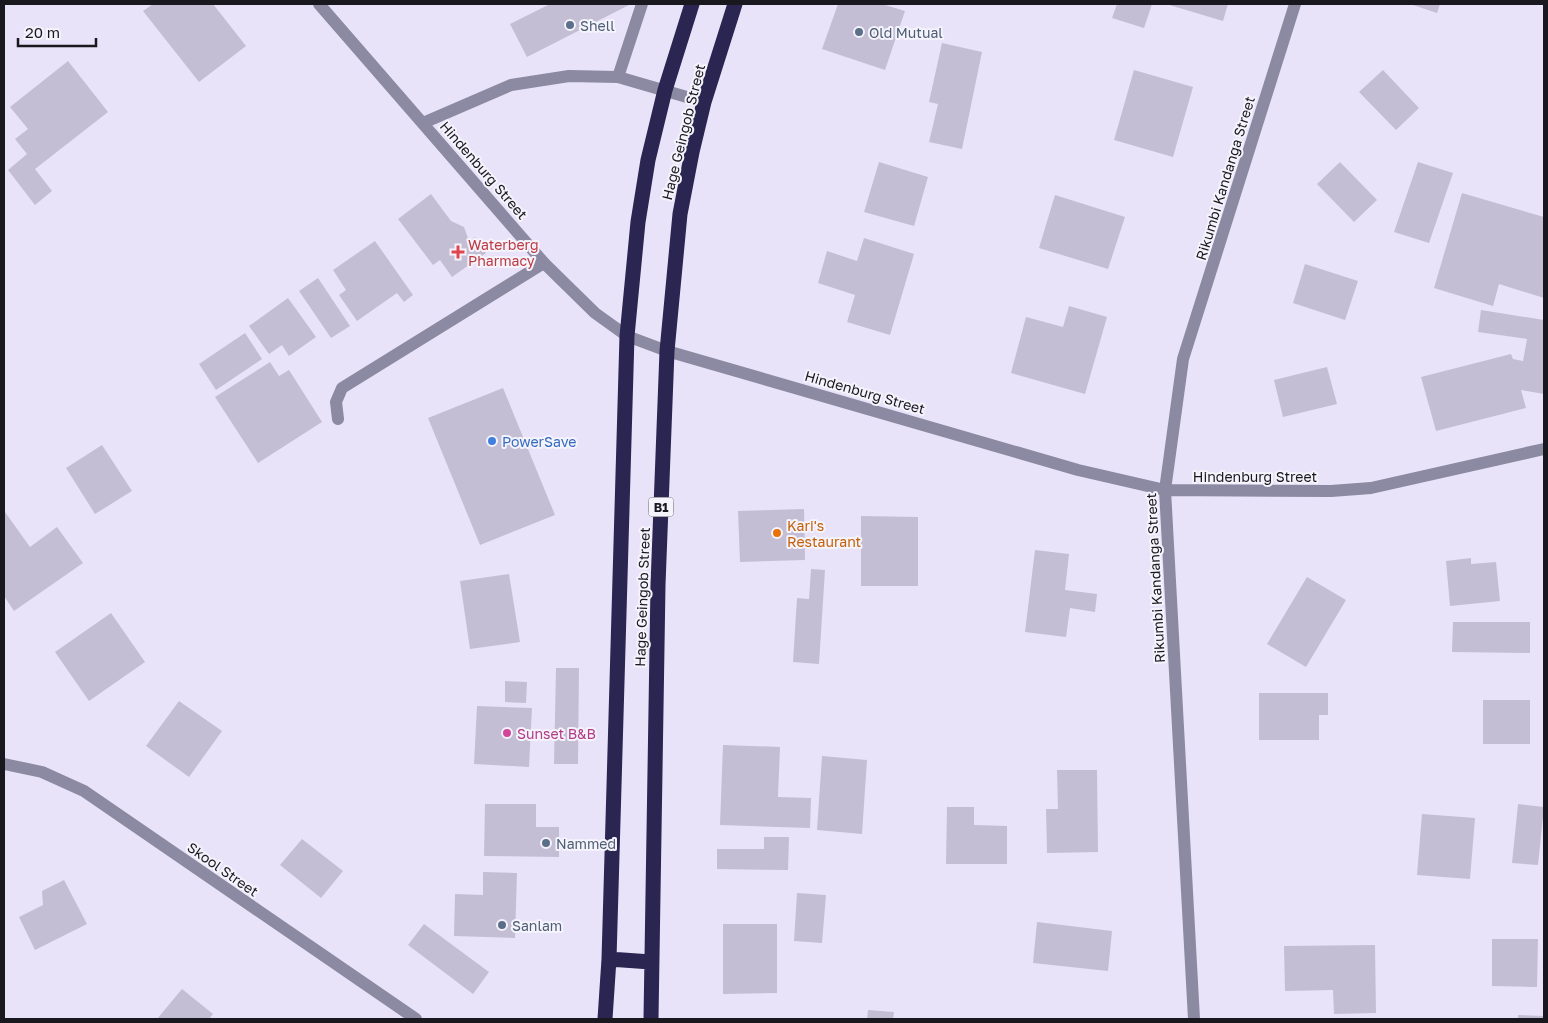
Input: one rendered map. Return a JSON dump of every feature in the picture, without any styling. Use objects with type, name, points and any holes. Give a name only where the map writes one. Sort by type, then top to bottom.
[{"type":"highway","name":"Hage Geingob Street","points":[[605,1019],[627,336],[638,222],[648,160],[665,90],[692,4]]},
{"type":"highway","name":"Hage Geingob Street","points":[[651,1019],[658,585],[667,351],[680,214],[704,102],[736,4]]},
{"type":"highway","points":[[608,959],[651,962]]},
{"type":"street","name":"Hindenburg Street","points":[[319,4],[544,263],[595,313],[627,336],[667,351],[1078,470],[1165,490],[1331,491],[1370,488],[1544,449]]},
{"type":"street","points":[[618,77],[642,4]]},
{"type":"street","name":"Rikumbi Kandanga Street","points":[[1194,1019],[1165,490],[1183,359],[1295,4]]},
{"type":"street","points":[[423,123],[511,85],[570,76],[618,77],[704,102]]},
{"type":"street","points":[[338,419],[336,402],[342,388],[544,263]]},
{"type":"street","name":"Skool Street","points":[[4,764],[42,772],[84,791],[416,1019]]},
{"type":"building","points":[[153,4],[213,4],[246,46],[199,82],[143,11]]},
{"type":"building","points":[[550,4],[631,4],[527,57],[510,24]]},
{"type":"building","points":[[838,4],[882,4],[905,11],[885,70],[822,49]]},
{"type":"building","points":[[1117,4],[1152,4],[1144,28],[1112,18]]},
{"type":"building","points":[[1166,4],[1228,4],[1223,21]]},
{"type":"building","points":[[1410,4],[1440,4],[1437,13]]},
{"type":"building","points":[[942,43],[982,52],[962,149],[929,142],[938,104],[929,102]]},
{"type":"building","points":[[68,61],[108,112],[35,169],[52,191],[35,205],[8,170],[27,154],[15,139],[28,129],[10,107]]},
{"type":"building","points":[[1134,70],[1193,87],[1173,157],[1114,140]]},
{"type":"building","points":[[1383,70],[1419,108],[1396,130],[1359,92]]},
{"type":"building","points":[[879,162],[928,177],[914,226],[864,212]]},
{"type":"building","points":[[1340,162],[1377,200],[1354,222],[1317,184]]},
{"type":"building","points":[[1418,162],[1453,173],[1429,243],[1394,232]]},
{"type":"building","points":[[1462,193],[1544,217],[1544,298],[1499,284],[1493,306],[1434,288]]},
{"type":"building","points":[[431,194],[451,221],[464,227],[469,241],[475,237],[486,253],[452,277],[440,260],[433,265],[398,219]]},
{"type":"building","points":[[1055,195],[1125,217],[1108,269],[1039,248]]},
{"type":"building","points":[[864,238],[914,254],[890,335],[847,322],[855,295],[818,283],[827,251],[857,261]]},
{"type":"building","points":[[375,241],[413,295],[404,302],[397,293],[357,321],[339,295],[346,290],[333,270]]},
{"type":"building","points":[[1305,264],[1358,281],[1345,320],[1293,303]]},
{"type":"building","points":[[318,278],[350,326],[331,338],[299,291]]},
{"type":"building","points":[[288,298],[316,337],[289,356],[282,345],[269,354],[249,326]]},
{"type":"building","points":[[1069,306],[1107,317],[1085,394],[1011,373],[1026,317],[1063,327]]},
{"type":"building","points":[[1481,310],[1544,320],[1544,394],[1521,390],[1526,408],[1436,431],[1421,377],[1511,354],[1513,359],[1523,361],[1527,339],[1478,332]]},
{"type":"building","points":[[245,333],[262,359],[216,390],[199,364]]},
{"type":"building","points":[[270,362],[279,376],[289,370],[322,422],[258,463],[215,397]]},
{"type":"building","points":[[1327,367],[1337,404],[1283,417],[1274,380]]},
{"type":"building","points":[[503,388],[555,515],[480,545],[428,418]]},
{"type":"building","points":[[102,445],[132,491],[95,514],[66,468]]},
{"type":"building","points":[[804,509],[805,560],[740,562],[738,511]]},
{"type":"building","points":[[5,512],[30,547],[57,527],[83,563],[14,611],[4,596]]},
{"type":"building","points":[[861,516],[918,517],[918,586],[861,586]]},
{"type":"building","points":[[1035,550],[1069,554],[1065,590],[1097,594],[1095,612],[1070,608],[1066,637],[1025,632]]},
{"type":"building","points":[[1471,558],[1471,564],[1496,562],[1500,601],[1450,606],[1446,561]]},
{"type":"building","points":[[811,569],[825,570],[819,664],[793,662],[797,598],[809,599]]},
{"type":"building","points":[[509,574],[520,642],[470,649],[460,581]]},
{"type":"building","points":[[1307,577],[1346,600],[1306,667],[1267,644]]},
{"type":"building","points":[[111,613],[145,662],[89,701],[55,652]]},
{"type":"building","points":[[1453,622],[1530,622],[1530,653],[1452,652]]},
{"type":"building","points":[[556,668],[579,668],[578,764],[554,764]]},
{"type":"building","points":[[505,681],[527,682],[526,703],[505,702]]},
{"type":"building","points":[[1259,693],[1328,693],[1328,715],[1319,715],[1319,740],[1259,740]]},
{"type":"building","points":[[1483,700],[1530,700],[1530,744],[1483,744]]},
{"type":"building","points":[[179,701],[222,731],[189,777],[146,746]]},
{"type":"building","points":[[477,706],[532,708],[529,767],[474,764]]},
{"type":"building","points":[[723,745],[780,747],[778,797],[811,798],[810,828],[720,825]]},
{"type":"building","points":[[822,756],[867,760],[862,834],[817,830]]},
{"type":"building","points":[[1057,770],[1097,770],[1098,852],[1047,853],[1046,809],[1058,809]]},
{"type":"building","points":[[485,804],[536,804],[536,827],[559,827],[559,857],[484,856]]},
{"type":"building","points":[[1518,804],[1544,807],[1538,865],[1512,863]]},
{"type":"building","points":[[947,807],[974,807],[974,825],[1007,826],[1007,864],[946,864]]},
{"type":"building","points":[[1422,814],[1475,818],[1470,879],[1417,875]]},
{"type":"building","points":[[764,837],[789,837],[788,870],[717,869],[717,849],[764,849]]},
{"type":"building","points":[[302,839],[343,871],[321,898],[280,865]]},
{"type":"building","points":[[483,872],[517,873],[515,938],[454,936],[455,894],[483,895]]},
{"type":"building","points":[[64,880],[87,924],[35,950],[19,917],[43,905],[42,891]]},
{"type":"building","points":[[797,893],[826,895],[822,943],[794,941]]},
{"type":"building","points":[[1037,922],[1112,931],[1108,971],[1033,963]]},
{"type":"building","points":[[424,924],[489,972],[473,994],[408,945]]},
{"type":"building","points":[[723,924],[777,924],[777,993],[723,994]]},
{"type":"building","points":[[1492,939],[1538,939],[1537,987],[1492,986]]},
{"type":"building","points":[[1375,945],[1376,1013],[1334,1014],[1333,990],[1285,991],[1284,946]]},
{"type":"building","points":[[182,989],[213,1014],[209,1019],[157,1019]]},
{"type":"building","points":[[868,1010],[894,1012],[893,1019],[867,1019]]},
{"type":"building","points":[[1518,1015],[1544,1016],[1544,1019],[1518,1019]]},
{"type":"place","name":"Shell","points":[[570,25]]},
{"type":"place","name":"Old Mutual","points":[[859,32]]},
{"type":"place","name":"Waterberg Pharmacy","points":[[458,252]]},
{"type":"place","name":"PowerSave","points":[[492,441]]},
{"type":"place","name":"Kari's Restaurant","points":[[777,533]]},
{"type":"place","name":"Sunset B&B","points":[[507,733]]},
{"type":"place","name":"Nammed","points":[[546,843]]},
{"type":"place","name":"Sanlam","points":[[502,925]]}]
